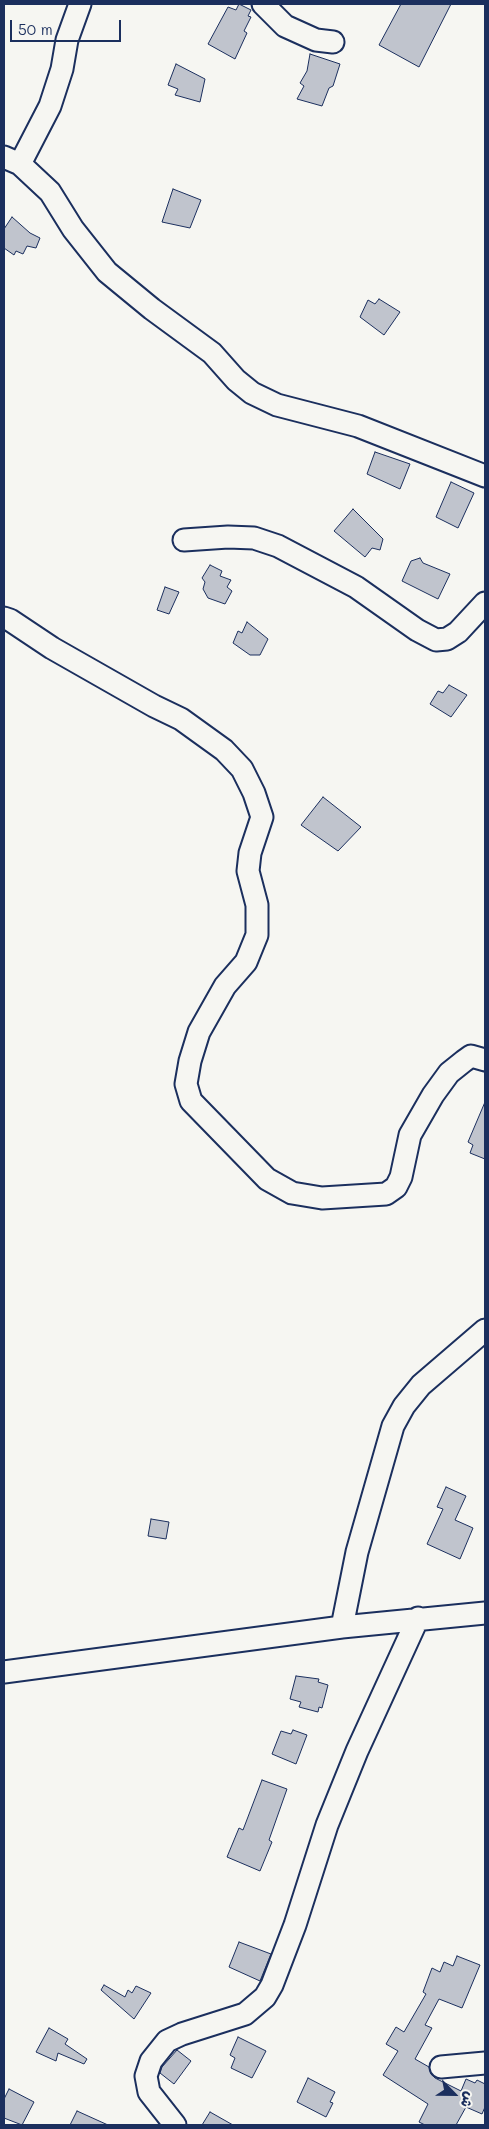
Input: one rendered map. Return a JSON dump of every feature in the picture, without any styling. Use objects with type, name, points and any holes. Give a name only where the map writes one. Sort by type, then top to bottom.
[{"type":"street","points":[[80,4],[67,40],[62,69],[50,106],[12,161],[50,192],[73,228],[107,272],[152,309],[212,353],[236,380],[252,393],[278,405],[358,426],[485,476]]},
{"type":"street","points":[[263,4],[285,26],[316,40],[333,42]]},
{"type":"street","points":[[184,540],[228,537],[254,538],[278,546],[356,587],[417,630],[436,640],[447,639],[458,632],[485,602]]},
{"type":"street","points":[[4,618],[52,648],[154,706],[181,719],[224,750],[242,769],[254,793],[262,817],[250,853],[248,872],[257,905],[257,935],[246,962],[225,986],[198,1032],[186,1084],[191,1101],[267,1180],[292,1194],[322,1198],[386,1194],[396,1187],[401,1176],[410,1135],[417,1120],[449,1073],[471,1056],[485,1060]]},
{"type":"street","points":[[342,1626],[357,1552],[392,1426],[421,1384],[485,1330]]},
{"type":"street","points":[[4,1672],[342,1626],[485,1613]]},
{"type":"street","points":[[175,2125],[149,2092],[146,2076],[151,2061],[168,2041],[182,2034],[245,2014],[265,1997],[272,1986],[295,1925],[327,1825],[356,1751],[418,1618]]},
{"type":"street","points":[[441,2067],[485,2063]]},
{"type":"building","points":[[239,4],[251,10],[248,16],[251,17],[244,31],[247,33],[235,59],[208,44],[228,7],[236,10]]},
{"type":"building","points":[[401,4],[451,4],[419,67],[379,45]]},
{"type":"building","points":[[310,54],[340,64],[333,86],[329,88],[322,106],[297,99],[304,86],[300,83],[307,71]]},
{"type":"building","points":[[176,64],[205,79],[200,102],[175,95],[178,89],[168,85]]},
{"type":"building","points":[[173,189],[201,200],[190,228],[162,222]]},
{"type":"building","points":[[12,217],[30,233],[40,238],[36,248],[27,246],[23,254],[16,251],[14,255],[4,248],[4,229]]},
{"type":"building","points":[[379,299],[400,312],[384,335],[360,317],[368,300],[375,304]]},
{"type":"building","points":[[375,452],[410,464],[400,489],[367,474]]},
{"type":"building","points":[[451,482],[474,493],[458,528],[436,517]]},
{"type":"building","points":[[353,509],[383,539],[380,550],[372,548],[365,557],[334,531]]},
{"type":"building","points":[[420,558],[423,563],[450,574],[438,599],[402,581],[411,561]]},
{"type":"building","points":[[210,565],[222,571],[220,576],[231,580],[227,587],[232,591],[225,604],[208,598],[203,589],[205,582],[202,578]]},
{"type":"building","points":[[165,587],[179,592],[169,614],[157,610]]},
{"type":"building","points":[[247,622],[268,639],[260,655],[250,655],[233,643],[238,631],[242,633]]},
{"type":"building","points":[[449,685],[467,695],[451,717],[430,704],[438,691],[443,693]]},
{"type":"building","points":[[323,797],[361,827],[338,851],[301,825]]},
{"type":"building","points":[[485,1102],[485,1159],[470,1153],[473,1145],[468,1142]]},
{"type":"building","points":[[446,1487],[466,1496],[455,1520],[473,1528],[460,1559],[427,1544],[443,1509],[437,1507]]},
{"type":"building","points":[[151,1519],[169,1522],[166,1539],[148,1536]]},
{"type":"building","points":[[296,1676],[319,1679],[318,1682],[328,1685],[322,1708],[319,1707],[318,1712],[299,1707],[301,1702],[290,1699]]},
{"type":"building","points":[[293,1730],[307,1735],[296,1764],[272,1754],[281,1731],[291,1734]]},
{"type":"building","points":[[262,1780],[287,1789],[269,1840],[272,1842],[260,1871],[227,1857],[239,1828],[243,1830]]},
{"type":"building","points":[[239,1942],[271,1954],[260,1981],[229,1967]]},
{"type":"building","points":[[457,1956],[480,1965],[462,2008],[439,1999],[425,2025],[432,2028],[415,2059],[429,2067],[431,2074],[435,2078],[461,2091],[466,2079],[475,2083],[477,2080],[485,2084],[485,2107],[482,2114],[466,2107],[456,2125],[425,2125],[419,2122],[428,2104],[383,2075],[398,2051],[386,2044],[396,2027],[404,2032],[426,1994],[423,1992],[432,1968],[440,1972],[444,1962],[453,1966]]},
{"type":"building","points":[[104,1985],[125,1997],[128,1990],[132,1993],[136,1986],[151,1993],[134,2019],[101,1990]]},
{"type":"building","points":[[49,2028],[68,2039],[65,2044],[87,2059],[84,2064],[58,2053],[56,2061],[36,2052]]},
{"type":"building","points":[[238,2037],[266,2051],[252,2078],[231,2068],[235,2058],[230,2055]]},
{"type":"building","points":[[177,2050],[191,2061],[174,2084],[160,2073],[162,2067]]},
{"type":"building","points":[[308,2078],[335,2092],[330,2102],[333,2103],[326,2117],[297,2102]]},
{"type":"building","points":[[9,2089],[34,2102],[22,2125],[4,2118],[4,2099]]},
{"type":"building","points":[[77,2111],[108,2125],[70,2125]]},
{"type":"building","points":[[210,2112],[233,2125],[202,2125]]}]
